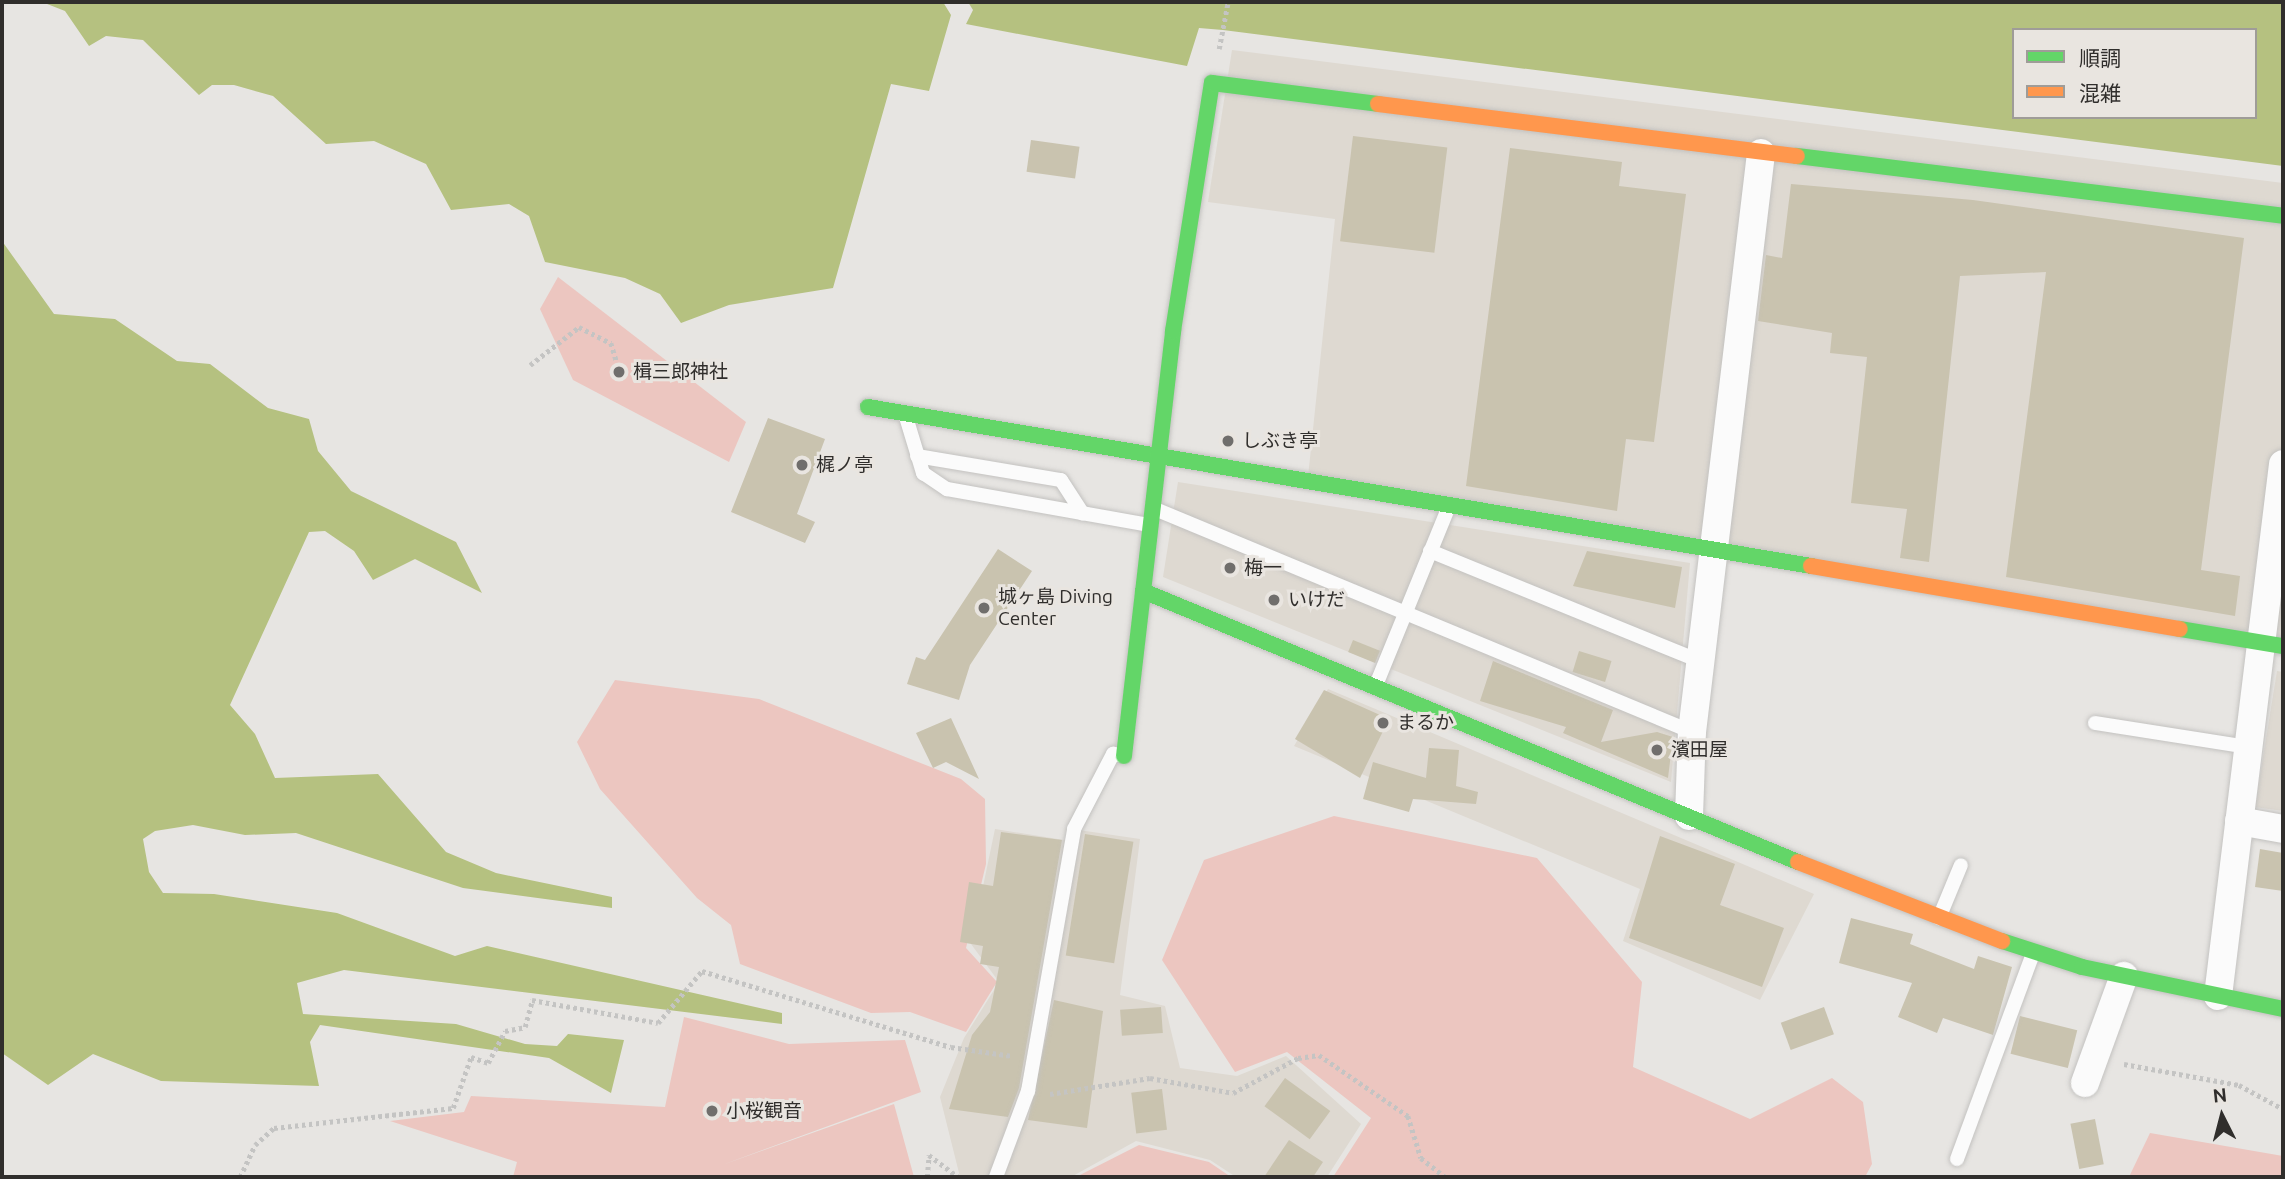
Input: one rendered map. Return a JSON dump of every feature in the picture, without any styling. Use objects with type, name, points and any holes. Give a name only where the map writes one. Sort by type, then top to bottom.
[{"type":"street","points":[[1124,756],[1199,135],[1212,83],[2283,216]]},
{"type":"street","points":[[1689,816],[1692,732],[1761,153]]},
{"type":"street","points":[[868,407],[2273,645]]},
{"type":"street","points":[[2218,996],[2248,747],[2273,645],[2283,464]]},
{"type":"street","points":[[1143,592],[1938,920],[2033,954],[2283,1009]]},
{"type":"street","points":[[2239,821],[2283,829]]},
{"type":"street","points":[[2085,1083],[2124,976]]},
{"type":"lane","points":[[904,412],[923,473],[947,489],[1152,525]]},
{"type":"lane","points":[[916,456],[1061,481],[1083,514]]},
{"type":"lane","points":[[1376,686],[1450,505]]},
{"type":"lane","points":[[1153,508],[1406,610],[1692,732]]},
{"type":"lane","points":[[1430,551],[1700,661]]},
{"type":"lane","points":[[2095,723],[2248,747]]},
{"type":"lane","points":[[996,1177],[1028,1091],[1074,829],[1113,754],[1124,756]]},
{"type":"lane","points":[[1938,920],[1961,864]]},
{"type":"lane","points":[[1957,1159],[2033,954]]},
{"type":"path","points":[[1212,83],[1228,2]]},
{"type":"path","points":[[530,365],[579,327],[611,343],[617,363]]},
{"type":"path","points":[[240,1177],[255,1145],[274,1128],[453,1108],[471,1057],[488,1063],[505,1031],[525,1027],[532,1000],[658,1023],[702,971],[951,1047],[1034,1059]]},
{"type":"path","points":[[1028,1091],[1066,1096],[1150,1079],[1233,1093],[1298,1058],[1319,1055],[1408,1116],[1421,1158],[1445,1177]]},
{"type":"path","points":[[2085,1083],[2126,1063],[2239,1085],[2283,1109]]},
{"type":"path","points":[[927,1177],[929,1155],[958,1177]]},
{"type":"shaded area","points":[[42,2],[943,2],[951,15],[929,91],[891,84],[833,288],[729,305],[681,323],[660,294],[625,278],[545,262],[529,216],[509,204],[451,210],[426,164],[374,141],[326,144],[273,96],[234,85],[212,85],[199,95],[143,40],[106,36],[89,46],[65,11]]},
{"type":"shaded area","points":[[968,2],[2283,2],[2283,166],[1223,30],[1199,28],[1187,66],[966,24],[973,10]]},
{"type":"shaded area","points":[[1232,50],[2283,183],[2283,640],[1308,477],[1335,219],[1208,202]]},
{"type":"shaded area","points":[[2,241],[54,314],[115,319],[177,361],[210,364],[268,408],[309,419],[318,451],[351,491],[456,542],[482,593],[415,559],[373,580],[354,551],[325,531],[309,532],[230,705],[255,734],[275,778],[378,774],[446,852],[496,873],[612,897],[612,908],[463,888],[296,833],[245,835],[193,825],[155,831],[143,839],[149,872],[163,893],[214,894],[337,913],[455,956],[487,946],[782,1013],[782,1024],[344,970],[297,983],[303,1014],[456,1024],[525,1044],[557,1046],[568,1034],[624,1040],[611,1093],[549,1058],[320,1025],[310,1042],[319,1086],[161,1081],[93,1054],[48,1085],[2,1053]]},
{"type":"shaded area","points":[[558,277],[746,422],[729,462],[573,380],[540,309]]},
{"type":"shaded area","points":[[1178,482],[1690,563],[1671,782],[1163,577]]},
{"type":"shaded area","points":[[2277,671],[2283,672],[2283,811],[2255,807]]},
{"type":"shaded area","points":[[615,680],[759,699],[961,779],[985,799],[986,864],[966,948],[997,982],[966,1032],[910,1012],[871,1013],[740,964],[731,925],[697,898],[600,789],[577,742]]},
{"type":"shaded area","points":[[1328,689],[1814,894],[1760,1000],[1623,941],[1640,889],[1294,746]]},
{"type":"shaded area","points":[[1334,816],[1537,858],[1642,982],[1633,1067],[1750,1119],[1832,1078],[1863,1102],[1872,1164],[1865,1177],[1333,1177],[1371,1118],[1287,1052],[1235,1072],[1162,960],[1204,860]]},
{"type":"shaded area","points":[[995,829],[1070,841],[1072,829],[1140,839],[1120,995],[1165,1006],[1180,1068],[1237,1076],[1286,1056],[1361,1124],[1327,1177],[1236,1177],[1210,1160],[1136,1141],[1071,1177],[960,1177],[940,1097],[964,1038],[999,982],[971,944]]},
{"type":"shaded area","points":[[684,1017],[789,1044],[905,1040],[921,1092],[722,1165],[894,1104],[914,1177],[513,1177],[517,1162],[390,1121],[464,1112],[471,1096],[665,1107]]},
{"type":"shaded area","points":[[2150,1133],[2283,1156],[2283,1177],[2129,1177]]},
{"type":"shaded area","points":[[1139,1145],[1209,1162],[1231,1177],[1076,1177]]},
{"type":"building","points":[[1353,136],[1447,148],[1434,253],[1340,241]]},
{"type":"building","points":[[1031,140],[1080,147],[1075,179],[1027,172]]},
{"type":"building","points":[[1510,148],[1622,162],[1619,186],[1686,194],[1654,442],[1626,439],[1617,511],[1466,486]]},
{"type":"building","points":[[1791,184],[1973,200],[2244,238],[2201,570],[2240,576],[2235,616],[2006,577],[2046,272],[1960,276],[1929,562],[1900,558],[1907,509],[1851,503],[1867,357],[1830,353],[1832,333],[1758,321],[1766,255],[1782,258]]},
{"type":"building","points":[[768,418],[825,439],[797,514],[815,522],[805,543],[731,512]]},
{"type":"building","points":[[998,549],[1032,571],[970,665],[959,700],[907,684],[916,657],[925,660]]},
{"type":"building","points":[[1587,551],[1682,567],[1675,608],[1573,586]]},
{"type":"building","points":[[1353,640],[1380,651],[1375,663],[1348,652]]},
{"type":"building","points":[[1579,651],[1612,661],[1605,682],[1573,672]]},
{"type":"building","points":[[1493,661],[1613,710],[1601,742],[1657,732],[1673,737],[1668,778],[1563,733],[1566,727],[1480,701]]},
{"type":"building","points":[[1324,690],[1389,719],[1360,778],[1295,739]]},
{"type":"building","points":[[951,718],[979,779],[946,762],[933,768],[916,733]]},
{"type":"building","points":[[1429,748],[1459,750],[1456,786],[1478,792],[1476,804],[1413,799],[1409,812],[1363,799],[1373,762],[1426,778]]},
{"type":"building","points":[[1001,832],[1062,840],[1019,1088],[1008,1117],[949,1109],[972,1035],[990,1012],[999,967],[980,964],[983,946],[960,942],[969,882],[993,886]]},
{"type":"building","points":[[1085,834],[1133,842],[1114,963],[1066,955]]},
{"type":"building","points":[[1660,836],[1735,864],[1720,905],[1784,928],[1762,987],[1629,938]]},
{"type":"building","points":[[2260,849],[2283,853],[2283,891],[2255,887]]},
{"type":"building","points":[[1851,918],[1913,934],[1910,944],[1974,969],[1978,956],[2012,967],[1993,1035],[1943,1018],[1937,1033],[1898,1017],[1912,983],[1839,963]]},
{"type":"building","points":[[1054,1000],[1103,1011],[1087,1128],[1028,1120]]},
{"type":"building","points":[[1161,1007],[1163,1033],[1122,1036],[1120,1010]]},
{"type":"building","points":[[1824,1007],[1834,1034],[1791,1050],[1781,1023]]},
{"type":"building","points":[[2020,1016],[2077,1030],[2068,1068],[2011,1054]]},
{"type":"building","points":[[1285,1078],[1330,1111],[1310,1139],[1264,1106]]},
{"type":"building","points":[[1162,1089],[1167,1130],[1136,1133],[1131,1093]]},
{"type":"building","points":[[2095,1119],[2104,1164],[2079,1169],[2070,1124]]},
{"type":"building","points":[[1289,1140],[1323,1162],[1313,1177],[1264,1177]]},
{"type":"traffic: fast","points":[[1124,756],[1173,331],[1212,83],[1378,104]]},
{"type":"traffic: fast","points":[[1797,156],[2283,216]]},
{"type":"traffic: fast","points":[[868,407],[1811,566]]},
{"type":"traffic: fast","points":[[1143,591],[1798,862]]},
{"type":"traffic: fast","points":[[2180,629],[2283,646]]},
{"type":"traffic: fast","points":[[2002,941],[2082,967],[2283,1009]]},
{"type":"traffic: slow","points":[[1378,104],[1797,156]]},
{"type":"traffic: slow","points":[[1811,566],[2180,629]]},
{"type":"traffic: slow","points":[[1798,862],[2002,941]]},
{"type":"place","name":"楫三郎神社","points":[[619,372]]},
{"type":"place","name":"しぶき亭","points":[[1228,441]]},
{"type":"place","name":"梶ノ亭","points":[[802,465]]},
{"type":"place","name":"梅一","points":[[1230,568]]},
{"type":"place","name":"いけだ","points":[[1274,600]]},
{"type":"place","name":"城ヶ島 Diving Center","points":[[984,608]]},
{"type":"place","name":"まるか","points":[[1383,723]]},
{"type":"place","name":"濱田屋","points":[[1657,750]]},
{"type":"place","name":"小桜観音","points":[[712,1111]]}]
